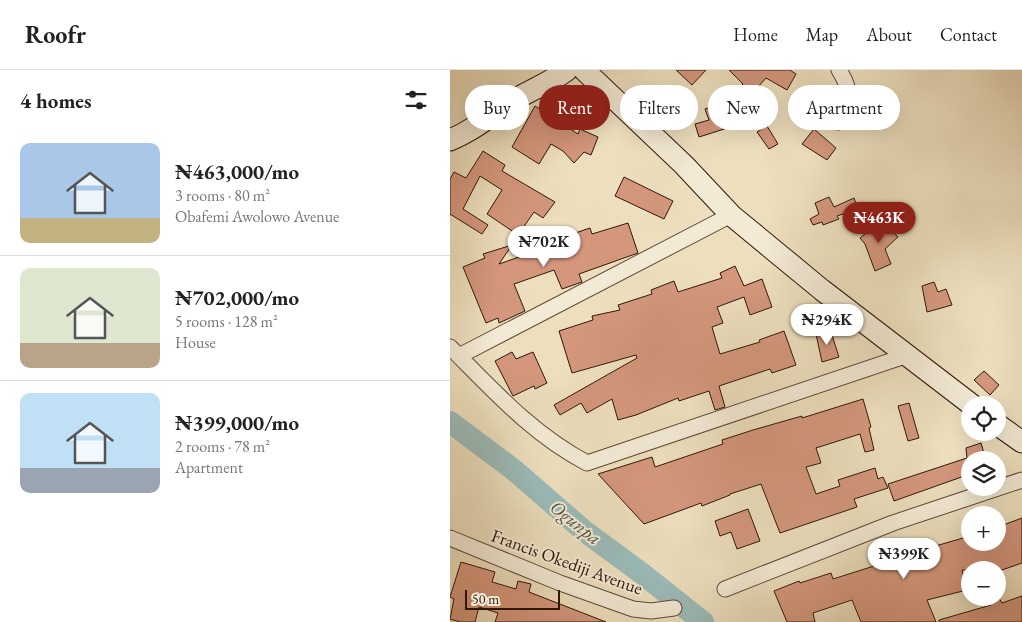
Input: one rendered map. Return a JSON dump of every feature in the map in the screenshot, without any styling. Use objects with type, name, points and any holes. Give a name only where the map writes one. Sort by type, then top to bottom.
[{"type":"main road","points":[[528,85],[540,70]]},
{"type":"main road","points":[[529,93],[567,70]]},
{"type":"main road","points":[[584,70],[684,165],[731,215],[822,290],[961,396]]},
{"type":"main road","points":[[450,140],[471,130]]},
{"type":"main road","points":[[1006,431],[1022,442]]},
{"type":"street","points":[[839,70],[845,79],[846,85]]},
{"type":"street","points":[[731,215],[455,351],[512,411],[569,454],[587,463],[908,355]]},
{"type":"street","points":[[725,589],[893,523],[1022,480]]},
{"type":"street","name":"Francis Okediji Avenue","points":[[450,538],[560,583],[633,609],[651,611],[674,608]]},
{"type":"building","points":[[676,70],[706,70],[692,85]]},
{"type":"building","points":[[729,70],[790,70],[796,74],[788,85],[787,90],[766,78],[760,85],[743,84]]},
{"type":"building","points":[[535,106],[539,109],[539,130],[572,130],[578,134],[580,130],[582,130],[598,137],[591,155],[584,152],[574,163],[563,151],[551,144],[539,164],[512,147],[522,130],[529,130],[529,117]]},
{"type":"building","points":[[708,120],[708,130],[721,130],[699,137],[697,130],[698,123]]},
{"type":"building","points":[[769,130],[778,144],[769,149],[757,132]]},
{"type":"building","points":[[815,130],[836,148],[827,160],[802,144]]},
{"type":"building","points":[[483,151],[505,165],[502,171],[555,202],[543,218],[534,212],[518,235],[487,214],[502,190],[480,176],[463,209],[488,225],[482,234],[450,214],[450,179],[454,172],[466,178]]},
{"type":"building","points":[[624,177],[673,201],[664,219],[615,196]]},
{"type":"building","points":[[829,197],[834,207],[854,198],[858,209],[837,216],[839,219],[823,225],[822,222],[813,225],[810,219],[819,214],[815,203]]},
{"type":"building","points":[[878,218],[898,237],[885,249],[891,264],[875,271],[865,244],[860,238],[871,229],[871,225]]},
{"type":"building","points":[[628,223],[638,253],[579,274],[582,282],[562,289],[554,270],[514,284],[525,311],[499,323],[498,318],[486,323],[463,267],[485,258],[483,254],[512,245],[499,264],[548,247],[546,243],[590,228],[592,234]]},
{"type":"building","points":[[735,266],[744,286],[762,279],[772,307],[750,315],[744,297],[717,307],[723,323],[712,327],[720,354],[760,342],[759,340],[784,331],[796,365],[772,373],[770,369],[719,386],[725,407],[715,410],[709,391],[679,401],[678,398],[636,415],[618,420],[612,399],[587,413],[581,403],[560,415],[554,405],[637,358],[636,355],[572,373],[559,331],[593,320],[592,316],[620,310],[618,305],[652,294],[651,290],[674,281],[678,292],[722,278],[720,273]]},
{"type":"building","points":[[934,282],[938,292],[946,289],[952,305],[927,312],[922,286]]},
{"type":"building","points":[[830,329],[839,357],[822,362],[816,334]]},
{"type":"building","points":[[512,352],[516,359],[533,352],[547,383],[535,389],[534,386],[513,396],[495,361]]},
{"type":"building","points":[[984,371],[999,385],[990,395],[974,380]]},
{"type":"building","points":[[863,399],[871,427],[869,428],[874,450],[865,452],[860,434],[816,448],[821,463],[806,467],[816,494],[840,486],[838,480],[875,468],[878,479],[883,477],[888,488],[854,499],[857,507],[780,533],[761,484],[702,506],[701,503],[644,524],[598,474],[652,457],[655,467],[723,444],[722,440]]},
{"type":"building","points":[[909,403],[919,438],[908,441],[898,406]]},
{"type":"building","points":[[981,443],[983,451],[966,451],[966,448]]},
{"type":"building","points":[[961,460],[961,477],[894,501],[888,484]]},
{"type":"building","points":[[748,509],[760,541],[737,549],[731,532],[720,536],[715,521]]},
{"type":"building","points":[[1022,518],[1022,563],[1006,569],[1006,561],[961,561],[961,592],[927,600],[936,622],[861,622],[852,600],[813,613],[815,622],[787,622],[774,591],[799,581],[800,583],[831,573],[833,579],[874,566],[872,562],[903,553],[902,551],[923,544],[925,549],[961,539],[961,551],[1006,551],[1006,524]]},
{"type":"building","points":[[461,562],[495,572],[492,582],[516,589],[518,581],[531,584],[529,592],[606,622],[495,622],[498,613],[479,607],[475,622],[460,622],[450,619],[454,599],[450,597]]},
{"type":"building","points":[[1022,596],[1022,622],[939,622],[939,620],[988,606],[1006,606],[1006,602]]},
{"type":"waterway","name":"Ogunpa","points":[[450,422],[514,470],[583,530],[703,622]]}]
